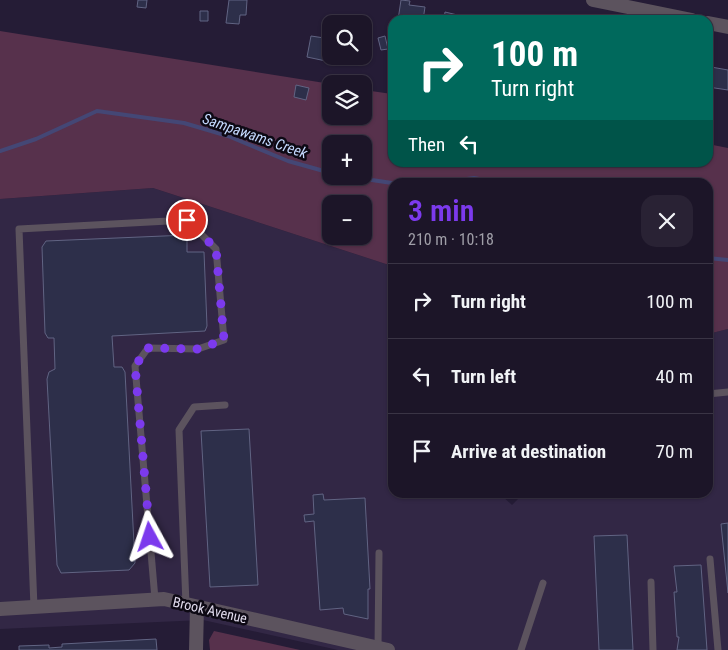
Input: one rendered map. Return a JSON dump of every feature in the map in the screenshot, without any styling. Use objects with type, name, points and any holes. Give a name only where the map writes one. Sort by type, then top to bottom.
[{"type":"street","points":[[593,0],[667,15]]},
{"type":"street","points":[[713,24],[728,27]]},
{"type":"street","name":"Brook Avenue","points":[[0,609],[164,599],[383,649]]},
{"type":"street","points":[[192,606],[196,650]]},
{"type":"lane","points":[[34,607],[19,229],[187,220],[216,249],[224,340],[198,349],[148,348],[135,366],[155,600]]},
{"type":"lane","points":[[713,394],[728,392]]},
{"type":"lane","points":[[192,606],[179,430],[194,407],[225,405]]},
{"type":"lane","points":[[379,553],[383,649]]},
{"type":"lane","points":[[710,559],[718,650]]},
{"type":"lane","points":[[651,582],[653,650]]},
{"type":"lane","points":[[521,650],[543,583]]},
{"type":"shaded area","points":[[0,31],[322,83],[322,125],[372,125],[372,91],[388,93],[388,167],[713,167],[713,145],[728,148],[728,329],[713,333],[713,178],[388,178],[388,265],[328,245],[372,245],[372,195],[322,195],[322,243],[153,188],[0,199]]},
{"type":"shaded area","points":[[153,188],[322,243],[322,245],[328,245],[388,265],[388,498],[504,498],[512,505],[519,498],[713,498],[713,333],[728,329],[728,650],[338,650],[203,620],[0,629],[0,199]]},
{"type":"shaded area","points":[[214,631],[300,650],[210,650],[209,640]]},
{"type":"building","points":[[138,0],[147,0],[146,8],[137,7]]},
{"type":"building","points":[[229,0],[247,0],[246,15],[240,15],[239,24],[226,23]]},
{"type":"building","points":[[401,0],[410,1],[409,5],[425,7],[424,15],[399,15]]},
{"type":"building","points":[[200,11],[208,11],[208,21],[200,21]]},
{"type":"building","points":[[445,12],[458,15],[445,15]]},
{"type":"building","points":[[311,36],[322,38],[322,60],[307,57]]},
{"type":"building","points":[[385,36],[388,49],[381,50],[378,38]]},
{"type":"building","points":[[713,67],[728,70],[728,90],[713,88]]},
{"type":"building","points":[[296,85],[309,88],[306,100],[294,97]]},
{"type":"building","points":[[187,235],[187,252],[204,252],[207,326],[205,331],[112,336],[114,367],[122,367],[125,372],[135,563],[129,570],[61,573],[57,565],[47,379],[49,372],[55,369],[54,338],[48,338],[45,333],[42,247],[46,241]]},
{"type":"building","points":[[249,429],[258,585],[210,587],[201,431]]},
{"type":"building","points":[[323,494],[324,500],[365,498],[370,589],[368,589],[368,619],[344,614],[343,608],[320,610],[314,521],[305,522],[304,515],[314,514],[313,495]]},
{"type":"building","points":[[728,523],[728,593],[721,524]]},
{"type":"building","points":[[627,535],[633,650],[599,650],[594,536]]},
{"type":"building","points":[[701,565],[707,650],[677,650],[679,637],[677,637],[674,592],[677,592],[674,566]]},
{"type":"building","points":[[156,639],[157,650],[19,650],[19,646],[49,645],[49,648],[62,647],[62,644]]},
{"type":"waterway","name":"Sampawams Creek","points":[[0,151],[36,139],[97,111],[184,123],[228,136],[288,161],[322,170]]},
{"type":"waterway","name":"Sampawams Creek","points":[[372,180],[388,182]]},
{"type":"waterway","name":"Sampawams Creek","points":[[713,258],[728,260]]},
{"type":"route","points":[[150,537],[135,366],[148,348],[198,349],[224,340],[216,249],[187,220]]}]
